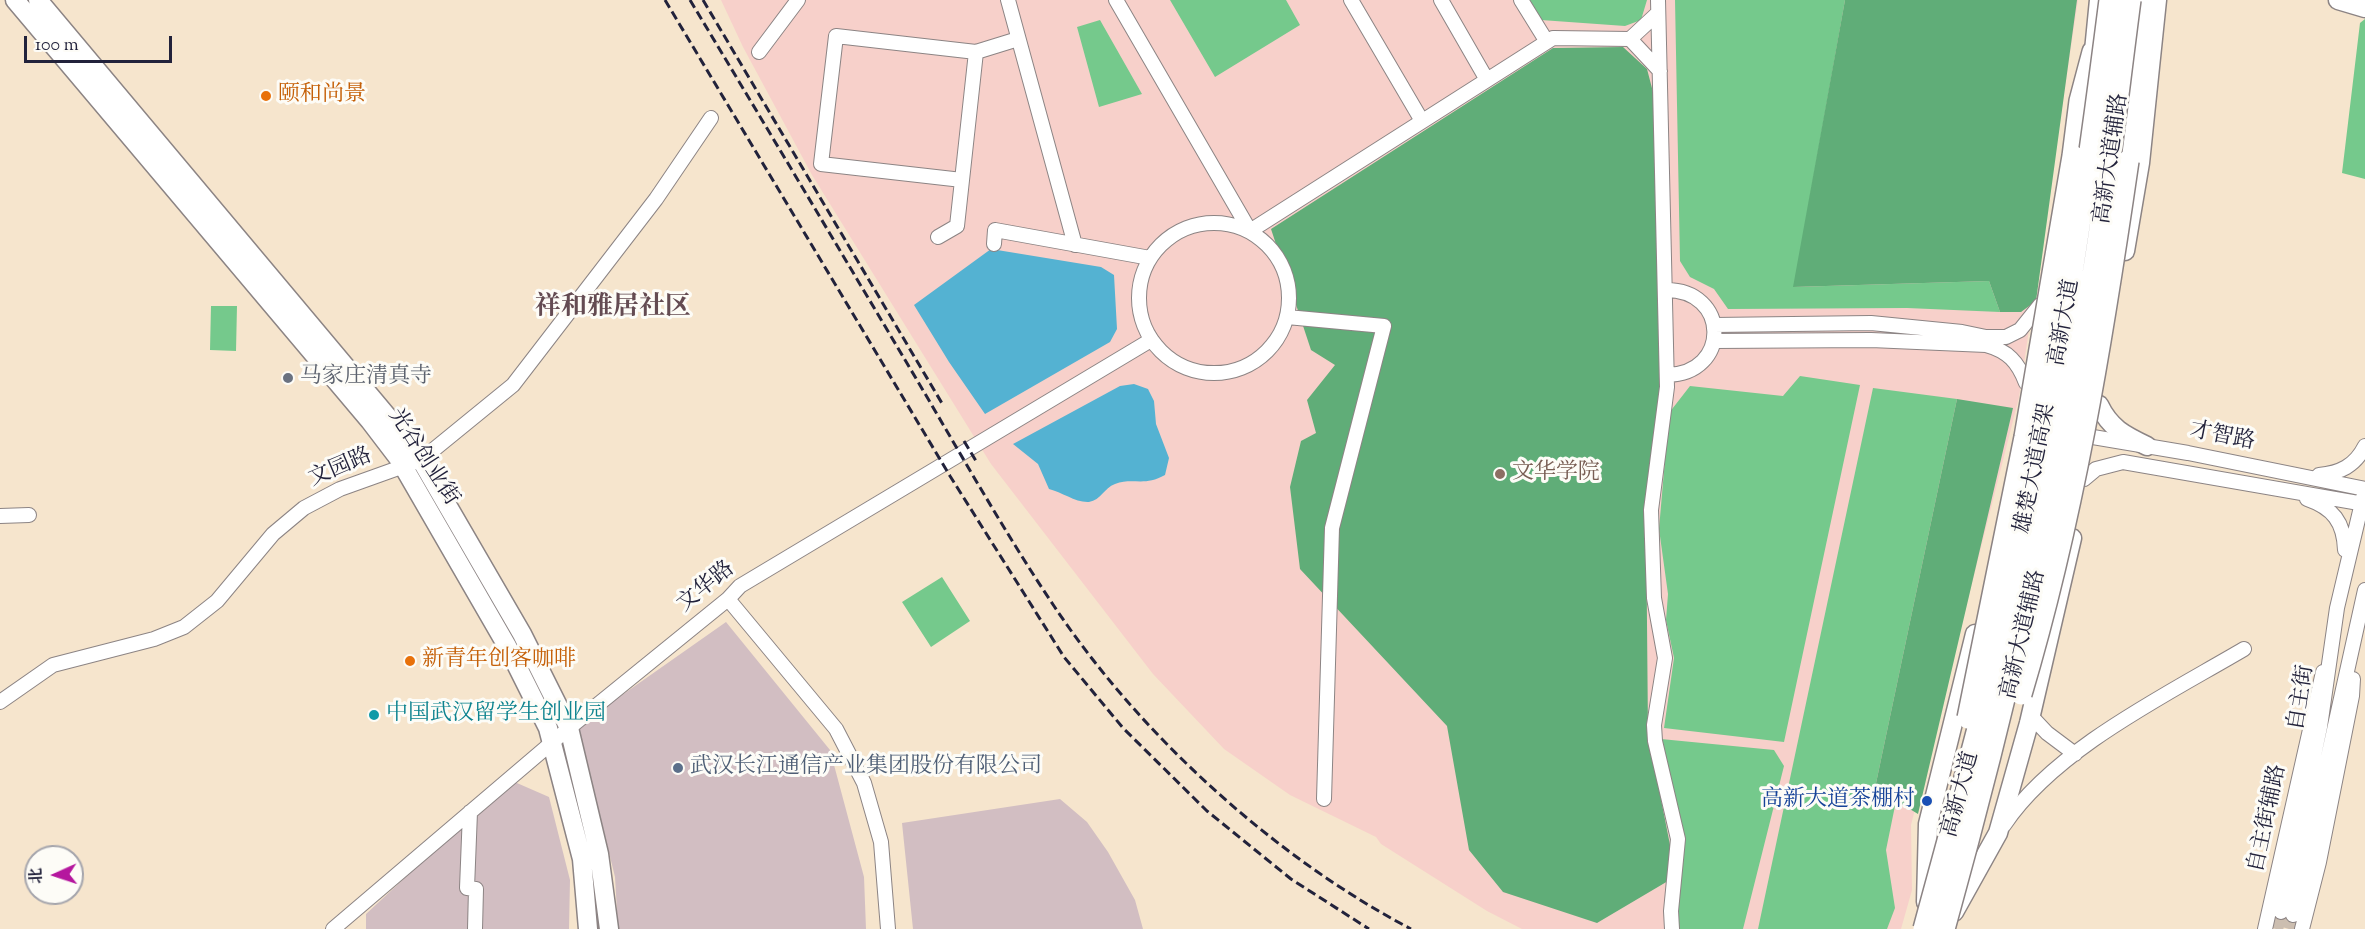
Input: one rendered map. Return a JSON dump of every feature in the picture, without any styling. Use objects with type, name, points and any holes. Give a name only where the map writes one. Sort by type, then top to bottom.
[{"type":"highway","name":"雄楚大道高架","points":[[1924,929],[1997,654],[2043,439],[2089,171],[2110,0]]},
{"type":"highway","name":"雄楚大道高架","points":[[1949,923],[2041,545],[2078,356],[2108,176],[2130,0]]},
{"type":"highway","points":[[1982,792],[2014,717],[2057,559],[2097,362],[2128,161],[2145,0]]},
{"type":"highway","points":[[1937,879],[1983,638],[2025,436],[2073,156],[2080,100],[2093,52]]},
{"type":"main road","name":"光谷创业街","points":[[15,0],[370,421],[412,463],[522,634],[568,728],[599,854],[609,929]]},
{"type":"main road","name":"光谷创业街","points":[[38,0],[397,428],[412,463],[548,728],[582,860],[588,929]]},
{"type":"main road","name":"高新大道","points":[[1918,929],[1992,654],[2038,439],[2069,265],[2092,102],[2093,52],[2099,0]]},
{"type":"main road","name":"高新大道","points":[[1949,923],[1991,782],[2037,597],[2070,433],[2098,276],[2135,0]]},
{"type":"main road","name":"高新大道辅路","points":[[1949,923],[1998,833],[2031,716],[2099,405],[2140,163],[2157,0]]},
{"type":"main road","points":[[2338,0],[2365,8]]},
{"type":"main road","points":[[2092,102],[2098,60],[2108,50],[2115,47],[2121,51],[2127,63]]},
{"type":"main road","name":"高新大道辅路","points":[[1926,902],[1928,824],[1959,702],[1999,524],[2040,305],[2070,102],[2093,52]]},
{"type":"main road","points":[[2099,405],[2106,420],[2118,432],[2147,446]]},
{"type":"main road","points":[[1999,524],[2038,439]]},
{"type":"street","points":[[759,52],[798,0]]},
{"type":"street","points":[[1008,0],[1074,244]]},
{"type":"street","points":[[1116,0],[1250,231]]},
{"type":"street","points":[[1351,0],[1422,121]]},
{"type":"street","points":[[1441,0],[1488,80]]},
{"type":"street","points":[[1521,0],[1547,42]]},
{"type":"street","points":[[1630,39],[1658,7]]},
{"type":"street","points":[[1658,7],[1667,375],[1651,510],[1654,598],[1665,658],[1654,725],[1655,741],[1678,839],[1671,911],[1672,929]]},
{"type":"street","points":[[962,180],[821,164],[836,36],[976,52],[1018,39]]},
{"type":"street","points":[[1250,231],[1553,38],[1630,39],[1659,71]]},
{"type":"street","points":[[938,237],[957,226],[976,52]]},
{"type":"street","name":"文园路","points":[[0,702],[53,665],[154,639],[184,627],[217,601],[273,534],[304,508],[340,489],[412,463],[513,385],[656,199],[711,118]]},
{"type":"street","points":[[1202,223],[1227,223],[1250,231],[1270,247],[1284,268],[1289,292],[1287,317],[1277,340],[1266,352],[1238,370],[1214,374],[1189,370],[1167,358],[1150,340],[1140,316],[1138,291],[1144,267],[1158,246],[1178,231],[1202,223]]},
{"type":"street","points":[[994,244],[995,230],[1150,258]]},
{"type":"street","points":[[1665,290],[1684,291],[1697,298],[1707,308],[1714,325],[1714,341],[1708,356],[1697,367],[1684,374],[1667,375]]},
{"type":"street","points":[[1714,325],[1871,323],[1962,332],[1986,338],[2006,337],[2020,330],[2040,305]]},
{"type":"street","points":[[1287,317],[1384,326],[1332,528],[1324,799]]},
{"type":"street","name":"文华路","points":[[333,929],[568,728],[728,599],[740,586],[1150,340]]},
{"type":"street","points":[[1714,341],[1871,340],[1986,345],[2001,349],[2010,356],[2019,366],[2026,383]]},
{"type":"street","name":"才智路","points":[[2070,433],[2310,476],[2364,496]]},
{"type":"street","points":[[2310,476],[2343,470],[2356,461],[2365,446]]},
{"type":"street","name":"才智路","points":[[2084,479],[2096,469],[2123,462],[2282,489],[2364,496]]},
{"type":"street","points":[[2282,489],[2324,505],[2333,512],[2344,534],[2346,568]]},
{"type":"street","name":"自主街","points":[[2364,496],[2346,568],[2331,647],[2327,690],[2287,913],[2354,651],[2365,594]]},
{"type":"street","points":[[0,516],[29,515]]},
{"type":"street","points":[[728,599],[836,729],[864,783],[881,842],[888,929]]},
{"type":"street","name":"自主街辅路","points":[[2265,929],[2283,856],[2317,688],[2331,647]]},
{"type":"street","points":[[1998,833],[2020,801],[2075,754],[2139,711],[2244,649]]},
{"type":"street","points":[[2302,929],[2321,850],[2352,696],[2354,651]]},
{"type":"street","points":[[2031,716],[2075,754]]},
{"type":"street","points":[[470,812],[468,888],[476,889],[475,929]]},
{"type":"shaded area","name":"文华学院","points":[[721,0],[2078,0],[2019,397],[1911,825],[1912,890],[1901,929],[1522,929],[1487,911],[1381,844],[1376,837],[1290,795],[1224,749],[1153,674],[991,464],[812,175],[743,47]]},
{"type":"shaded area","points":[[726,622],[830,750],[864,877],[866,929],[618,929],[615,877],[578,726]]},
{"type":"shaded area","points":[[510,780],[549,797],[570,880],[569,929],[366,929],[366,914]]},
{"type":"shaded area","points":[[1060,799],[1087,822],[1108,852],[1135,900],[1143,929],[913,929],[902,823]]},
{"type":"green space","points":[[1170,0],[1286,0],[1300,25],[1215,77]]},
{"type":"green space","points":[[1529,0],[1647,0],[1641,20],[1625,26],[1541,20]]},
{"type":"green space","points":[[1675,0],[1845,0],[1794,287],[1989,281],[2000,312],[1907,308],[1728,309],[1714,289],[1690,277],[1680,261]]},
{"type":"green space","points":[[1845,0],[2077,0],[2036,301],[2021,312],[2000,312],[1989,281],[1793,287]]},
{"type":"green space","points":[[2365,19],[2365,179],[2342,173],[2360,23]]},
{"type":"green space","points":[[1100,20],[1142,94],[1099,107],[1077,27]]},
{"type":"green space","points":[[1623,47],[1647,69],[1653,92],[1661,383],[1646,513],[1648,733],[1670,845],[1668,881],[1597,923],[1503,892],[1469,850],[1447,726],[1300,569],[1290,487],[1301,441],[1316,433],[1307,400],[1335,365],[1311,350],[1271,229],[1553,48]]},
{"type":"green space","points":[[211,306],[237,306],[236,351],[210,350]]},
{"type":"green space","points":[[1800,376],[1860,385],[1784,742],[1664,728],[1674,658],[1666,620],[1668,594],[1659,529],[1669,413],[1690,386],[1783,396]]},
{"type":"green space","points":[[1873,388],[1957,399],[1875,788],[1896,801],[1886,850],[1895,908],[1887,929],[1758,929]]},
{"type":"green space","points":[[1957,399],[2013,408],[1918,814],[1875,788]]},
{"type":"green space","points":[[942,577],[970,621],[931,647],[902,602]]},
{"type":"green space","points":[[1661,739],[1774,750],[1784,766],[1743,929],[1677,929],[1676,915],[1685,841]]},
{"type":"water","points":[[991,249],[1101,267],[1114,275],[1117,329],[1110,342],[985,414],[914,305]]},
{"type":"water","points":[[1134,384],[1148,389],[1154,401],[1156,424],[1169,458],[1165,475],[1158,479],[1115,484],[1097,499],[1089,502],[1079,501],[1049,489],[1038,464],[1013,444],[1120,386]]},
{"type":"tunnel","points":[[2276,929],[2281,912]]},
{"type":"tunnel","points":[[2289,929],[2293,915]]},
{"type":"railway","points":[[665,0],[950,476],[1064,657],[1123,728],[1207,811],[1291,879],[1369,929]]},
{"type":"railway","points":[[690,0],[999,519],[1054,606],[1088,654],[1127,701],[1213,789],[1310,866],[1360,900],[1411,929]]},
{"type":"railway","points":[[703,0],[943,405]]},
{"type":"railway","points":[[964,441],[976,461]]},
{"type":"place","name":"颐和尚景","points":[[266,96]]},
{"type":"place","name":"马家庄清真寺","points":[[288,378]]},
{"type":"place","name":"文华学院","points":[[1500,474]]},
{"type":"place","name":"新青年创客咖啡","points":[[410,661]]},
{"type":"place","name":"中国武汉留学生创业园","points":[[374,715]]},
{"type":"place","name":"武汉长江通信产业集团股份有限公司","points":[[678,768]]},
{"type":"place","name":"高新大道茶棚村","points":[[1927,801]]},
{"type":"district","name":"祥和雅居社区","points":[[613,310]]}]
